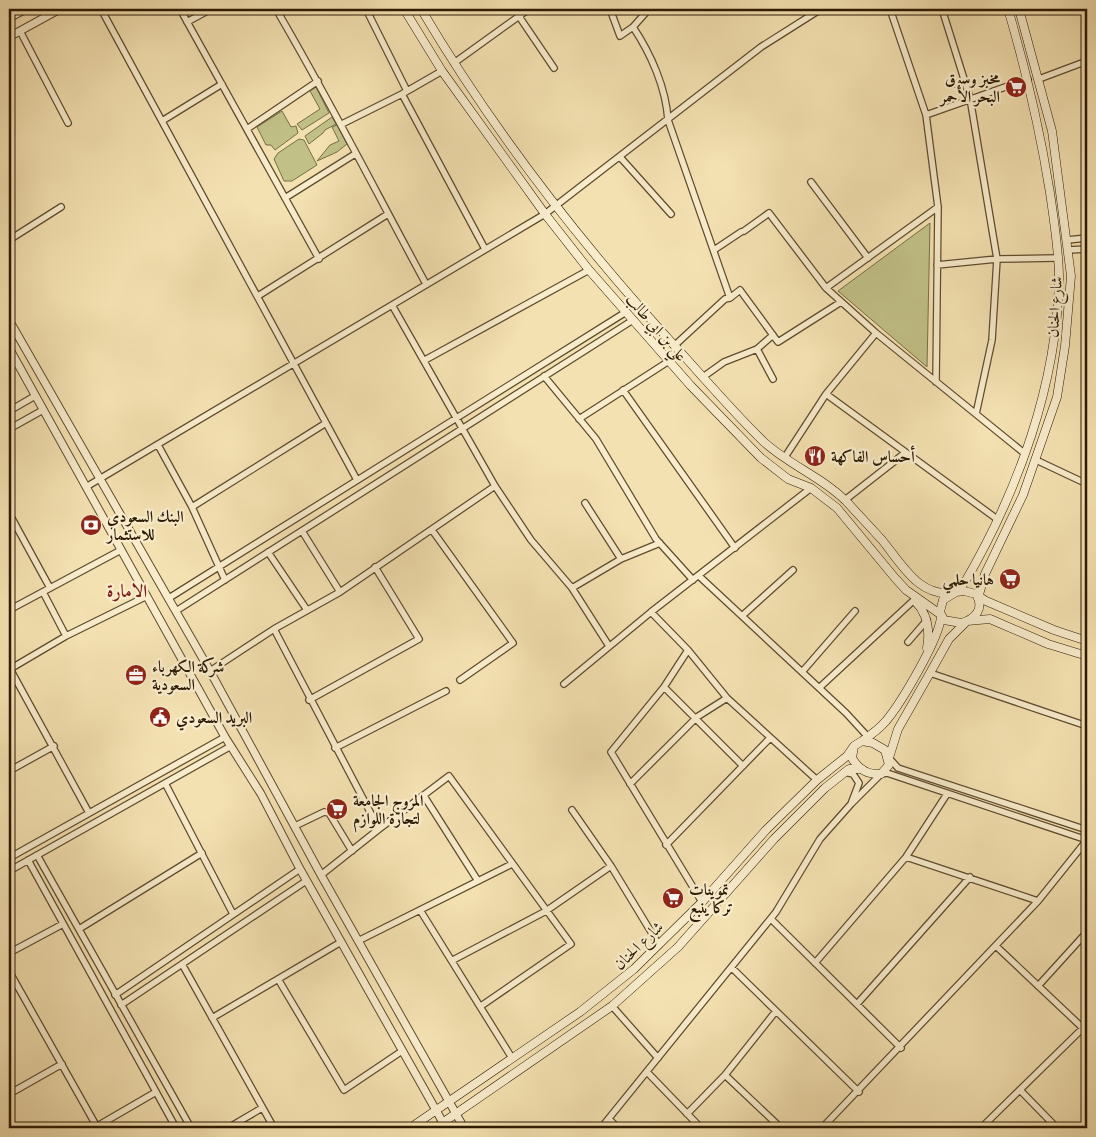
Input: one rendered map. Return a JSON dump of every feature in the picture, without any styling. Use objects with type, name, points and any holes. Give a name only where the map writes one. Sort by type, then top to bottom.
[{"type":"main road","name":"علي بن ابي طالب","points":[[404,9],[442,70],[545,214],[589,270],[669,361],[761,458],[788,479],[810,488],[838,508],[906,590],[941,615]]},
{"type":"main road","name":"علي بن ابي طالب","points":[[421,9],[454,63],[555,206],[674,346],[766,444],[845,500],[882,540],[910,576],[933,591],[948,594],[956,592]]},
{"type":"main road","name":"شارع الحنان","points":[[956,592],[971,571],[1011,490],[1043,394],[1054,344],[1059,278],[1054,220],[1040,132],[1008,9]]},
{"type":"main road","name":"شارع الحنان","points":[[978,596],[985,574],[1023,494],[1057,396],[1065,346],[1071,276],[1052,130],[1019,9]]},
{"type":"main road","points":[[906,590],[920,606],[927,620],[928,640],[923,659]]},
{"type":"main road","points":[[978,596],[979,609],[974,618],[949,639],[898,729],[889,764],[881,774],[869,773],[862,769],[852,758],[854,746],[866,739],[893,711],[941,626],[944,600],[956,592],[964,591],[978,596],[1054,630],[1087,641]]},
{"type":"main road","points":[[941,615],[955,624],[990,618],[1048,644],[1087,656]]},
{"type":"main road","points":[[866,739],[880,746],[889,758]]},
{"type":"main road","name":"شارع الحنان","points":[[410,1128],[608,991],[659,945],[702,902],[766,830],[817,780],[847,756],[854,746]]},
{"type":"main road","name":"شارع الحنان","points":[[435,1128],[444,1126],[456,1114],[612,1006],[678,947],[774,839],[825,788],[845,772],[856,768],[862,769]]},
{"type":"street","points":[[9,18],[26,9]]},
{"type":"street","points":[[9,37],[60,9]]},
{"type":"street","points":[[101,9],[357,480]]},
{"type":"street","points":[[180,9],[319,258]]},
{"type":"street","points":[[187,22],[211,9]]},
{"type":"street","points":[[276,9],[342,124],[355,154],[426,284]]},
{"type":"street","points":[[366,9],[404,93],[485,249]]},
{"type":"street","points":[[514,9],[554,68]]},
{"type":"street","points":[[454,63],[529,9]]},
{"type":"street","points":[[610,9],[620,36],[633,27],[649,9]]},
{"type":"street","points":[[86,487],[545,214],[761,47],[821,9]]},
{"type":"street","points":[[890,9],[926,115],[938,207],[936,382]]},
{"type":"street","points":[[942,9],[970,98],[997,259],[992,340],[976,414]]},
{"type":"street","points":[[633,27],[644,43],[667,101],[668,120],[730,298]]},
{"type":"street","points":[[20,31],[68,123]]},
{"type":"street","points":[[1039,79],[1087,61]]},
{"type":"street","points":[[342,124],[404,93],[442,70]]},
{"type":"street","points":[[926,115],[970,98],[1028,80]]},
{"type":"street","points":[[247,129],[318,81]]},
{"type":"street","points":[[162,121],[222,84]]},
{"type":"street","points":[[285,198],[355,154]]},
{"type":"street","points":[[620,157],[671,214]]},
{"type":"street","points":[[811,182],[868,258]]},
{"type":"street","points":[[9,240],[61,207]]},
{"type":"street","points":[[826,288],[938,207]]},
{"type":"street","points":[[714,250],[769,213],[826,288],[876,332],[1024,453]]},
{"type":"street","points":[[258,296],[388,214]]},
{"type":"street","points":[[1067,240],[1087,238]]},
{"type":"street","points":[[1068,250],[1087,249]]},
{"type":"street","points":[[937,265],[997,259],[1057,258]]},
{"type":"street","points":[[425,360],[589,270]]},
{"type":"street","points":[[674,346],[725,299],[730,298],[740,290],[778,342],[841,302]]},
{"type":"street","points":[[392,305],[495,486],[531,540],[572,588],[609,646]]},
{"type":"street","points":[[169,598],[219,569],[455,418],[626,312]]},
{"type":"street","points":[[9,320],[99,480],[169,598],[358,942],[464,1128]]},
{"type":"street","points":[[176,611],[633,320]]},
{"type":"street","points":[[785,457],[826,394],[876,332]]},
{"type":"street","points":[[703,377],[724,362],[757,349],[773,336]]},
{"type":"street","points":[[9,348],[225,737],[261,794],[306,881],[444,1126]]},
{"type":"street","points":[[757,349],[773,379]]},
{"type":"street","points":[[579,419],[669,361]]},
{"type":"street","points":[[544,376],[596,439],[660,543],[693,580]]},
{"type":"street","points":[[623,390],[735,548]]},
{"type":"street","points":[[826,394],[860,416],[905,453],[997,519]]},
{"type":"street","points":[[9,411],[35,396]]},
{"type":"street","points":[[9,429],[43,410]]},
{"type":"street","points":[[192,507],[326,423]]},
{"type":"street","points":[[158,445],[192,507],[219,569],[226,580]]},
{"type":"street","points":[[845,500],[905,453]]},
{"type":"street","points":[[1036,460],[1087,484]]},
{"type":"street","points":[[210,671],[274,630],[340,592],[495,486]]},
{"type":"street","points":[[564,684],[651,612],[810,488]]},
{"type":"street","points":[[586,502],[621,559]]},
{"type":"street","points":[[9,513],[50,588]]},
{"type":"street","points":[[432,530],[513,643],[460,680]]},
{"type":"street","points":[[302,531],[340,592]]},
{"type":"street","points":[[572,588],[621,559],[660,543]]},
{"type":"street","points":[[9,610],[121,550]]},
{"type":"street","points":[[268,552],[307,610]]},
{"type":"street","points":[[309,700],[418,639],[375,567]]},
{"type":"street","points":[[743,615],[793,570]]},
{"type":"street","points":[[698,576],[743,615],[819,688],[866,739]]},
{"type":"street","points":[[43,592],[66,636]]},
{"type":"street","points":[[89,813],[54,746],[9,668],[66,636],[147,596]]},
{"type":"street","points":[[819,688],[914,600]]},
{"type":"street","points":[[802,672],[855,611]]},
{"type":"street","points":[[651,612],[688,650],[727,698],[817,780]]},
{"type":"street","points":[[908,642],[927,620]]},
{"type":"street","points":[[274,630],[309,700],[379,829]]},
{"type":"street","points":[[688,650],[664,687],[610,752],[702,902]]},
{"type":"street","points":[[930,672],[1087,726]]},
{"type":"street","points":[[664,687],[743,766]]},
{"type":"street","points":[[335,748],[446,691]]},
{"type":"street","points":[[630,784],[697,718],[727,698]]},
{"type":"street","points":[[9,858],[225,737]]},
{"type":"street","points":[[666,844],[770,738]]},
{"type":"street","points":[[9,771],[54,746]]},
{"type":"street","points":[[9,871],[231,746]]},
{"type":"street","points":[[889,758],[898,768],[1087,830]]},
{"type":"street","points":[[845,772],[853,774],[859,783],[851,804]]},
{"type":"street","points":[[602,1128],[771,919],[820,839],[881,774],[892,775],[1087,840],[1038,901],[901,1048],[822,1128]]},
{"type":"street","points":[[321,875],[450,776],[571,944],[481,1006]]},
{"type":"street","points":[[165,783],[233,914]]},
{"type":"street","points":[[815,963],[906,857],[947,794]]},
{"type":"street","points":[[424,796],[478,881]]},
{"type":"street","points":[[572,810],[611,866],[659,945]]},
{"type":"street","points":[[295,826],[324,812],[329,813],[352,851]]},
{"type":"street","points":[[79,930],[202,853]]},
{"type":"street","points":[[37,855],[191,1128]]},
{"type":"street","points":[[906,857],[1038,901]]},
{"type":"street","points":[[28,860],[176,1128]]},
{"type":"street","points":[[358,942],[512,864]]},
{"type":"street","points":[[452,960],[546,911],[611,866]]},
{"type":"street","points":[[115,994],[300,868]]},
{"type":"street","points":[[857,1004],[970,877]]},
{"type":"street","points":[[121,1005],[306,881]]},
{"type":"street","points":[[420,910],[512,1058]]},
{"type":"street","points":[[771,919],[901,1048]]},
{"type":"street","points":[[9,953],[63,924]]},
{"type":"street","points":[[1038,986],[1086,935]]},
{"type":"street","points":[[212,1018],[341,942]]},
{"type":"street","points":[[981,1128],[1085,1030],[996,946]]},
{"type":"street","points":[[182,964],[274,1128]]},
{"type":"street","points":[[732,968],[859,1092]]},
{"type":"street","points":[[9,970],[95,1127],[156,1092]]},
{"type":"street","points":[[278,979],[344,1090],[402,1051]]},
{"type":"street","points":[[612,1006],[658,1058]]},
{"type":"street","points":[[687,1114],[724,1075],[776,1011]]},
{"type":"street","points":[[9,1094],[62,1064]]},
{"type":"street","points":[[646,1072],[701,1128]]},
{"type":"street","points":[[724,1075],[781,1128]]},
{"type":"street","points":[[1020,1090],[1057,1128]]},
{"type":"street","points":[[228,1128],[262,1108]]},
{"type":"street","points":[[609,1119],[618,1128]]},
{"type":"green space","points":[[316,87],[329,113],[302,130],[297,124],[320,109],[310,91]]},
{"type":"green space","points":[[282,111],[291,127],[296,126],[298,133],[275,150],[271,145],[266,145],[257,127]]},
{"type":"green space","points":[[332,117],[336,124],[325,130],[309,144],[305,136]]},
{"type":"green space","points":[[337,125],[347,144],[337,152],[317,161],[330,145],[339,141],[332,127]]},
{"type":"green space","points":[[299,139],[304,140],[317,165],[292,181],[284,181],[274,159],[278,153]]},
{"type":"green space","points":[[930,223],[927,367],[838,291]]},
{"type":"place","name":"مخبز وسوق البحر الأحمر","points":[[1016,87]]},
{"type":"place","name":"أحساس الفاكهة","points":[[815,456]]},
{"type":"place","name":"البنك السعودي للاستثمار","points":[[91,525]]},
{"type":"place","name":"هانيا حلمي","points":[[1010,579]]},
{"type":"place","name":"شركة الكهرباء السعودية","points":[[136,675]]},
{"type":"place","name":"البريد السعودي","points":[[160,717]]},
{"type":"place","name":"المروج الجامعة لتجارة اللوازم","points":[[337,809]]},
{"type":"place","name":"تموينات تركا ينبع","points":[[673,898]]},
{"type":"district","name":"الامارة","points":[[127,591]]}]
